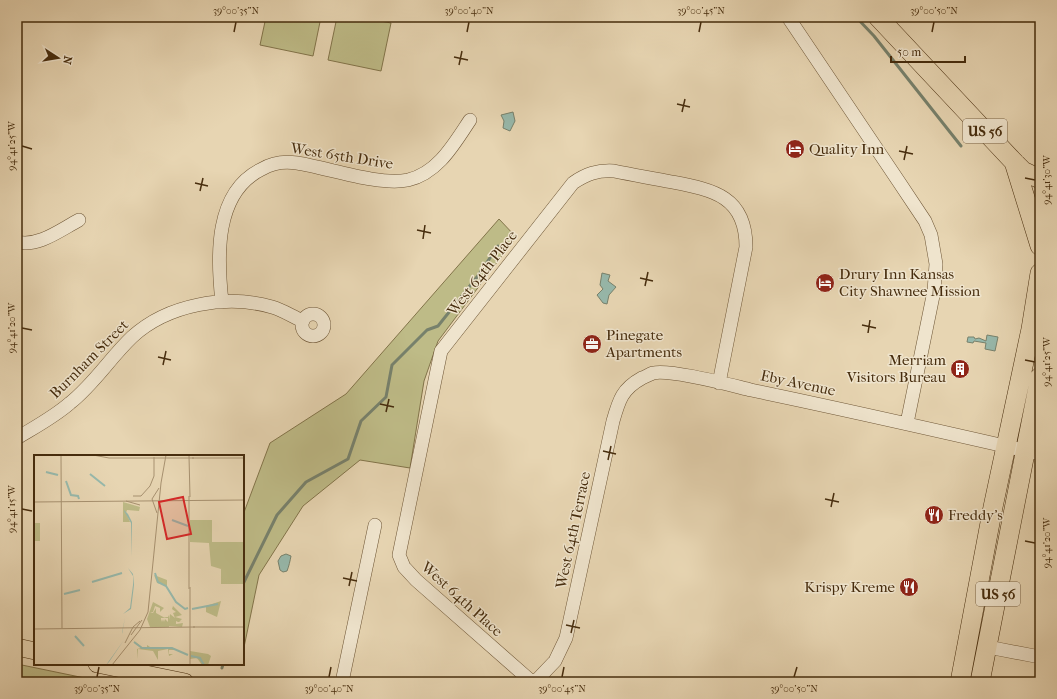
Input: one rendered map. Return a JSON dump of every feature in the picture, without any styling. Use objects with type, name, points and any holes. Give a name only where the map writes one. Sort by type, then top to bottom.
[{"type":"highway","name":"US 56","points":[[878,17],[1014,162],[1040,246]]},
{"type":"highway","points":[[1014,162],[1023,171],[1040,180]]},
{"type":"highway","name":"US 56","points":[[960,682],[979,580],[1031,329],[1040,273]]},
{"type":"highway","name":"US 56","points":[[980,682],[1033,453],[1040,377]]},
{"type":"highway","points":[[979,580],[983,638],[988,647]]},
{"type":"main road","points":[[17,647],[34,651]]},
{"type":"main road","points":[[107,665],[126,667],[185,682]]},
{"type":"street","points":[[788,17],[925,221],[931,235],[936,264],[934,291],[907,423]]},
{"type":"street","name":"West 65th Drive","points":[[222,302],[220,240],[225,213],[230,200],[240,185],[255,172],[269,165],[296,162],[378,179],[393,181],[409,179],[423,174],[435,166],[454,144],[470,120]]},
{"type":"street","name":"West 64th Place","points":[[534,682],[416,580],[404,567],[399,555],[441,351],[573,183],[587,174],[603,170],[614,171],[707,189],[729,202],[739,214],[745,227],[746,247],[719,383]]},
{"type":"street","points":[[17,242],[24,244],[45,239],[79,220]]},
{"type":"street","name":"Burnham Street","points":[[17,438],[48,420],[71,403],[93,382],[134,335],[150,323],[166,315],[186,308],[222,302],[252,304],[273,308],[303,321]]},
{"type":"street","name":"Eby Avenue","points":[[634,382],[653,373],[676,374],[907,423],[1033,453]]},
{"type":"street","name":"West 64th Terrace","points":[[534,682],[555,661],[566,638],[613,421],[623,392],[634,382]]},
{"type":"street","points":[[342,682],[374,525]]},
{"type":"street","points":[[988,647],[1040,657]]},
{"type":"shaded area","points":[[266,17],[321,17],[313,56],[260,45]]},
{"type":"shaded area","points":[[337,17],[360,17],[391,23],[381,71],[328,60]]},
{"type":"shaded area","points":[[513,112],[515,121],[510,131],[503,128],[504,121],[501,115]]},
{"type":"shaded area","points":[[499,219],[516,237],[438,341],[424,381],[410,468],[360,460],[303,506],[259,575],[244,647],[244,512],[270,443],[346,394]]},
{"type":"shaded area","points":[[602,273],[610,275],[608,281],[616,287],[609,295],[607,304],[603,303],[597,295],[603,289],[600,285]]},
{"type":"shaded area","points":[[987,335],[998,337],[995,351],[985,349],[986,343],[974,341],[973,343],[967,342],[968,337],[974,337],[975,339],[979,338],[986,341]]},
{"type":"shaded area","points":[[286,554],[291,556],[287,571],[283,572],[280,570],[278,561],[281,556]]},
{"type":"shaded area","points":[[17,664],[104,682],[17,682]]},
{"type":"waterway","points":[[856,17],[874,36],[961,146]]},
{"type":"waterway","points":[[244,582],[277,515],[306,482],[348,459],[361,421],[386,397],[392,365],[427,330],[438,326],[477,277],[498,246]]},
{"type":"place","name":"Quality Inn","points":[[795,149]]},
{"type":"place","name":"Drury Inn Kansas City Shawnee Mission","points":[[825,283]]},
{"type":"place","name":"Pinegate Apartments","points":[[592,344]]},
{"type":"place","name":"Merriam Visitors Bureau","points":[[960,369]]},
{"type":"place","name":"Freddy's","points":[[934,515]]},
{"type":"place","name":"Krispy Kreme","points":[[909,587]]}]
